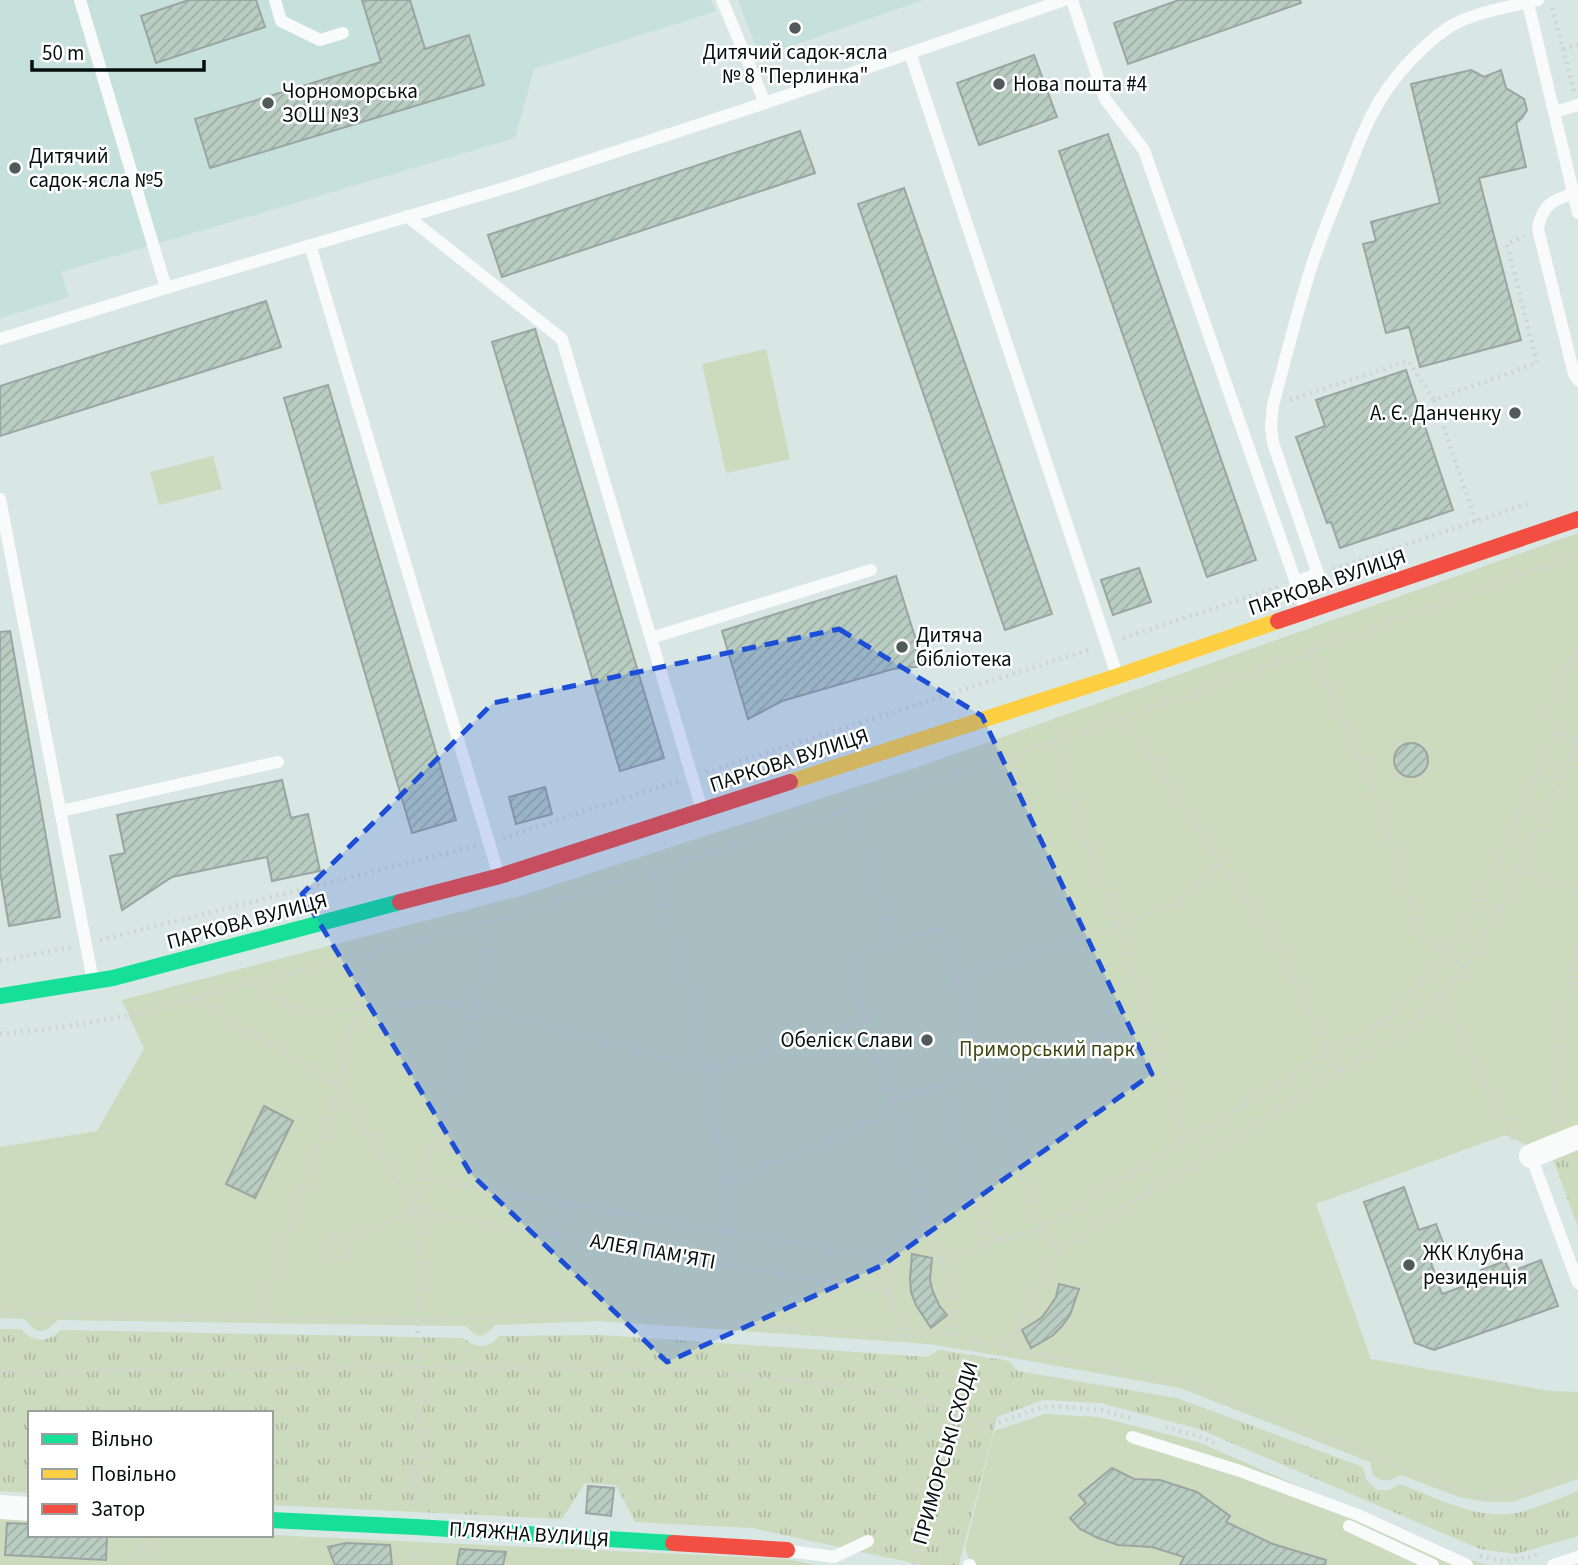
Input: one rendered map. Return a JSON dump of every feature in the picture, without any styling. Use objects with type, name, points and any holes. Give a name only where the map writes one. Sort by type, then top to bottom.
[{"type":"street","name":"ПАРКОВА ВУЛИЦЯ","points":[[0,996],[113,978],[499,876],[1118,676],[1578,519]]},
{"type":"street","points":[[1531,1156],[1571,1140]]},
{"type":"street","points":[[0,1507],[28,1509]]},
{"type":"street","name":"ПЛЯЖНА ВУЛИЦЯ","points":[[273,1520],[787,1550]]},
{"type":"lane","points":[[80,0],[166,288]]},
{"type":"lane","points":[[275,0],[281,21],[320,40],[343,33]]},
{"type":"lane","points":[[722,0],[765,103]]},
{"type":"lane","points":[[0,339],[511,186],[765,103],[1064,0]]},
{"type":"lane","points":[[1072,0],[1105,99],[1144,150],[1306,612]]},
{"type":"lane","points":[[1295,582],[1318,574],[1273,443],[1273,405],[1309,272],[1320,242],[1362,135],[1381,96],[1394,78],[1421,49],[1452,25],[1533,1],[1554,112],[1576,193],[1578,213]]},
{"type":"lane","points":[[910,52],[1118,676]]},
{"type":"lane","points":[[1554,112],[1578,105]]},
{"type":"lane","points":[[1576,193],[1559,198],[1546,206],[1540,216],[1538,229],[1574,374],[1578,380]]},
{"type":"lane","points":[[407,216],[562,339],[702,810]]},
{"type":"lane","points":[[310,245],[499,876]]},
{"type":"lane","points":[[1,499],[93,981]]},
{"type":"lane","points":[[651,638],[871,570]]},
{"type":"lane","points":[[61,811],[278,762]]},
{"type":"lane","points":[[1531,1156],[1578,1283]]},
{"type":"lane","points":[[1132,1437],[1240,1471],[1469,1559]]},
{"type":"lane","points":[[1349,1526],[1433,1565]]},
{"type":"lane","points":[[787,1550],[834,1557],[869,1541]]},
{"type":"lane","points":[[1553,1565],[1578,1558]]},
{"type":"lane","points":[[1573,1565],[1578,1558]]},
{"type":"path","points":[[1550,0],[1578,105]]},
{"type":"path","points":[[1563,49],[1578,45]]},
{"type":"path","points":[[1433,400],[1537,363],[1507,244],[1538,229]]},
{"type":"path","points":[[1273,405],[1408,361],[1433,400],[1476,521]]},
{"type":"path","points":[[1318,574],[1527,504]]},
{"type":"path","points":[[0,1034],[63,1027],[135,1014],[492,921],[852,808],[1124,718],[1578,554]]},
{"type":"path","points":[[0,961],[86,943],[489,843],[1295,582]]},
{"type":"path","points":[[1007,1348],[1059,1249],[1337,1072],[1402,1034],[1466,967],[1500,910],[1578,743],[1558,732],[1548,711],[1578,646]]},
{"type":"path","points":[[1312,649],[1366,768],[1422,935],[1466,967]]},
{"type":"path","points":[[1124,718],[1275,940],[1337,1072]]},
{"type":"path","points":[[941,1259],[1039,1229],[1386,1019],[1448,954],[1479,900],[1558,732]]},
{"type":"path","points":[[827,733],[895,942]]},
{"type":"path","points":[[1054,741],[1149,1018],[1185,1140]]},
{"type":"path","points":[[1011,755],[1032,811]]},
{"type":"path","points":[[957,979],[1177,904],[1222,862]]},
{"type":"path","points":[[1497,862],[1578,890]]},
{"type":"path","points":[[654,871],[694,1010],[726,1175],[724,1231],[718,1261]]},
{"type":"path","points":[[1479,900],[1500,910]]},
{"type":"path","points":[[416,1527],[416,1211],[422,1178],[471,1024],[492,921]]},
{"type":"path","points":[[950,1333],[953,1303],[848,957],[940,928],[1039,1229],[1059,1249]]},
{"type":"path","points":[[1571,1140],[1553,1109],[1560,1035],[1578,942]]},
{"type":"path","points":[[257,1317],[267,1296],[339,1086],[370,953]]},
{"type":"path","points":[[253,984],[288,1006],[317,1013],[399,1003],[441,1002],[475,1005],[707,1070],[867,1020]]},
{"type":"path","points":[[1441,993],[1516,1145],[1531,1156]]},
{"type":"path","points":[[196,998],[339,1086],[416,1211]]},
{"type":"path","points":[[992,1085],[1149,1018]]},
{"type":"path","points":[[1386,1019],[1402,1034]]},
{"type":"path","points":[[892,1102],[987,1069]]},
{"type":"path","points":[[940,1085],[983,1222],[982,1247]]},
{"type":"path","points":[[726,1182],[895,1112]]},
{"type":"path","name":"АЛЕЯ ПАМ'ЯТІ","points":[[422,1178],[893,1260]]},
{"type":"path","points":[[557,1235],[564,1202]]},
{"type":"path","points":[[346,1239],[416,1211]]},
{"type":"path","name":"АЛЕЯ ПАМ'ЯТІ","points":[[416,1211],[889,1292]]},
{"type":"path","points":[[983,1222],[1000,1241]]},
{"type":"path","points":[[339,1234],[346,1239],[349,1248],[342,1259],[334,1261],[326,1257],[322,1245],[327,1237],[339,1234]]},
{"type":"path","points":[[907,1337],[889,1292],[893,1260],[911,1240],[933,1234]]},
{"type":"path","points":[[0,1313],[418,1320],[596,1314],[907,1337],[950,1333],[1007,1348],[1176,1381],[1457,1490],[1487,1496],[1511,1496],[1578,1472]]},
{"type":"path","name":"ПРИМОРСЬКІ СХОДИ","points":[[913,1565],[978,1340]]},
{"type":"path","points":[[0,1372],[418,1367],[691,1370],[910,1392],[933,1409],[982,1423],[993,1424],[1049,1406],[1101,1409],[1137,1419]]},
{"type":"path","points":[[1162,1426],[1223,1446]]},
{"type":"path","points":[[143,1565],[145,1537]]},
{"type":"path","points":[[1469,1559],[1517,1561],[1541,1554]]},
{"type":"highlighted area","points":[[839,629],[982,716],[1152,1074],[883,1265],[667,1362],[471,1174],[302,894],[493,703]]},
{"type":"shaded area","name":"Чорноморська ЗОШ №3","points":[[0,0],[711,0],[716,11],[534,69],[515,138],[61,272],[69,297],[0,318]]},
{"type":"shaded area","name":"Дитячий садок-ясла № 8 \"Перлинка\"","points":[[738,0],[923,0],[760,57]]},
{"type":"green space","points":[[766,349],[790,459],[726,473],[702,364]]},
{"type":"green space","points":[[213,456],[222,489],[159,505],[150,472]]},
{"type":"green space","name":"Приморський парк","points":[[1578,533],[1578,1128],[1531,1147],[1505,1135],[1316,1204],[1371,1359],[1550,1391],[1578,1392],[1578,1479],[1512,1502],[1487,1502],[1459,1497],[1401,1475],[1390,1480],[1381,1480],[1373,1475],[1370,1462],[1180,1388],[929,1344],[599,1321],[495,1325],[481,1336],[474,1334],[466,1326],[58,1320],[41,1331],[33,1328],[25,1319],[0,1318],[0,1147],[97,1131],[144,1049],[122,1000],[520,896],[912,769]]},
{"type":"green space","points":[[1578,1147],[1578,1227],[1552,1157]]},
{"type":"green space","points":[[0,1329],[21,1329],[30,1337],[40,1340],[61,1330],[463,1338],[481,1346],[490,1344],[499,1336],[600,1335],[928,1357],[939,1350],[1010,1361],[1017,1371],[1177,1398],[1363,1467],[1366,1480],[1377,1490],[1390,1490],[1400,1484],[1459,1507],[1490,1514],[1521,1512],[1578,1491],[1578,1536],[1516,1554],[1480,1549],[1199,1429],[1101,1403],[1043,1400],[997,1417],[959,1565],[922,1565],[752,1528],[635,1522],[616,1485],[585,1483],[562,1519],[273,1505],[273,1411],[28,1411],[28,1493],[0,1491]]},
{"type":"green space","points":[[1045,1414],[1099,1417],[1198,1442],[1459,1556],[1486,1565],[971,1565],[965,1548],[994,1431]]},
{"type":"green space","points":[[0,1514],[28,1516],[28,1537],[273,1535],[786,1559],[816,1565],[0,1565]]},
{"type":"building","points":[[189,0],[256,0],[265,27],[156,63],[141,16]]},
{"type":"building","points":[[362,0],[410,0],[425,49],[469,35],[484,85],[210,168],[195,119],[381,62]]},
{"type":"building","points":[[1179,0],[1300,0],[1301,3],[1128,64],[1114,23]]},
{"type":"building","points":[[1034,55],[1057,117],[979,145],[957,83]]},
{"type":"building","points":[[1471,70],[1484,77],[1501,70],[1506,88],[1524,99],[1527,110],[1516,123],[1526,167],[1479,178],[1521,340],[1420,367],[1409,327],[1386,333],[1363,244],[1376,241],[1371,222],[1440,203],[1411,84]]},
{"type":"building","points":[[800,131],[815,173],[502,277],[488,235]]},
{"type":"building","points":[[1108,134],[1256,560],[1207,577],[1059,151]]},
{"type":"building","points":[[904,188],[1052,614],[1005,630],[858,204]]},
{"type":"building","points":[[266,301],[281,347],[0,436],[0,386]]},
{"type":"building","points":[[535,329],[664,758],[620,771],[492,342]]},
{"type":"building","points":[[1406,370],[1453,510],[1340,548],[1331,522],[1327,523],[1296,437],[1325,426],[1316,400]]},
{"type":"building","points":[[328,385],[456,820],[412,833],[284,398]]},
{"type":"building","points":[[1139,568],[1151,602],[1113,615],[1101,580]]},
{"type":"building","points":[[896,576],[924,666],[893,669],[782,701],[748,719],[722,631]]},
{"type":"building","points":[[10,631],[60,917],[9,926],[0,872],[0,632]]},
{"type":"building","points":[[1411,743],[1423,748],[1428,760],[1423,772],[1411,777],[1399,772],[1394,760],[1399,748]]},
{"type":"building","points":[[282,780],[291,818],[308,814],[320,871],[272,881],[267,857],[172,877],[122,910],[110,856],[125,853],[117,815]]},
{"type":"building","points":[[545,787],[552,814],[516,824],[509,797]]},
{"type":"building","points":[[264,1106],[293,1121],[255,1198],[226,1184]]},
{"type":"building","name":"ЖК Клубна резиденція","points":[[1404,1187],[1419,1230],[1436,1224],[1445,1248],[1428,1254],[1442,1294],[1484,1279],[1481,1270],[1505,1261],[1510,1272],[1541,1260],[1558,1306],[1434,1350],[1415,1343],[1364,1202]]},
{"type":"building","points":[[912,1254],[932,1258],[930,1280],[933,1292],[947,1315],[931,1328],[911,1292]]},
{"type":"building","points":[[1059,1284],[1079,1289],[1070,1315],[1052,1336],[1031,1348],[1022,1330],[1041,1318],[1056,1297]]},
{"type":"building","points":[[1112,1468],[1134,1479],[1160,1480],[1197,1492],[1230,1516],[1226,1522],[1273,1544],[1326,1560],[1325,1565],[1180,1565],[1184,1557],[1152,1547],[1118,1545],[1098,1538],[1080,1529],[1070,1518],[1086,1503],[1079,1495]]},
{"type":"building","points":[[588,1486],[614,1488],[611,1516],[586,1513]]},
{"type":"building","points":[[7,1523],[28,1524],[28,1537],[107,1537],[106,1560],[5,1555]]},
{"type":"building","points":[[346,1543],[390,1545],[392,1565],[335,1565],[328,1547]]},
{"type":"building","points":[[460,1549],[506,1552],[503,1565],[457,1565]]},
{"type":"traffic: fast","points":[[0,996],[113,978],[400,902]]},
{"type":"traffic: fast","points":[[273,1520],[673,1543]]},
{"type":"traffic: slow","points":[[790,782],[1118,676],[1278,621]]},
{"type":"traffic: jam","points":[[1278,621],[1578,519]]},
{"type":"traffic: jam","points":[[400,902],[500,876],[790,782]]},
{"type":"traffic: jam","points":[[673,1543],[787,1550]]},
{"type":"place","name":"Дитячий садок-ясла № 8 \"Перлинка\"","points":[[795,28]]},
{"type":"place","name":"Нова пошта #4","points":[[999,84]]},
{"type":"place","name":"Чорноморська ЗОШ №3","points":[[268,103]]},
{"type":"place","name":"Дитячий садок-ясла №5","points":[[15,168]]},
{"type":"place","name":"А. Є. Данченку","points":[[1515,413]]},
{"type":"place","name":"Дитяча бібліотека","points":[[902,647]]},
{"type":"place","name":"Обеліск Cлави","points":[[927,1040]]},
{"type":"place","name":"ЖК Клубна резиденція","points":[[1409,1265]]}]
